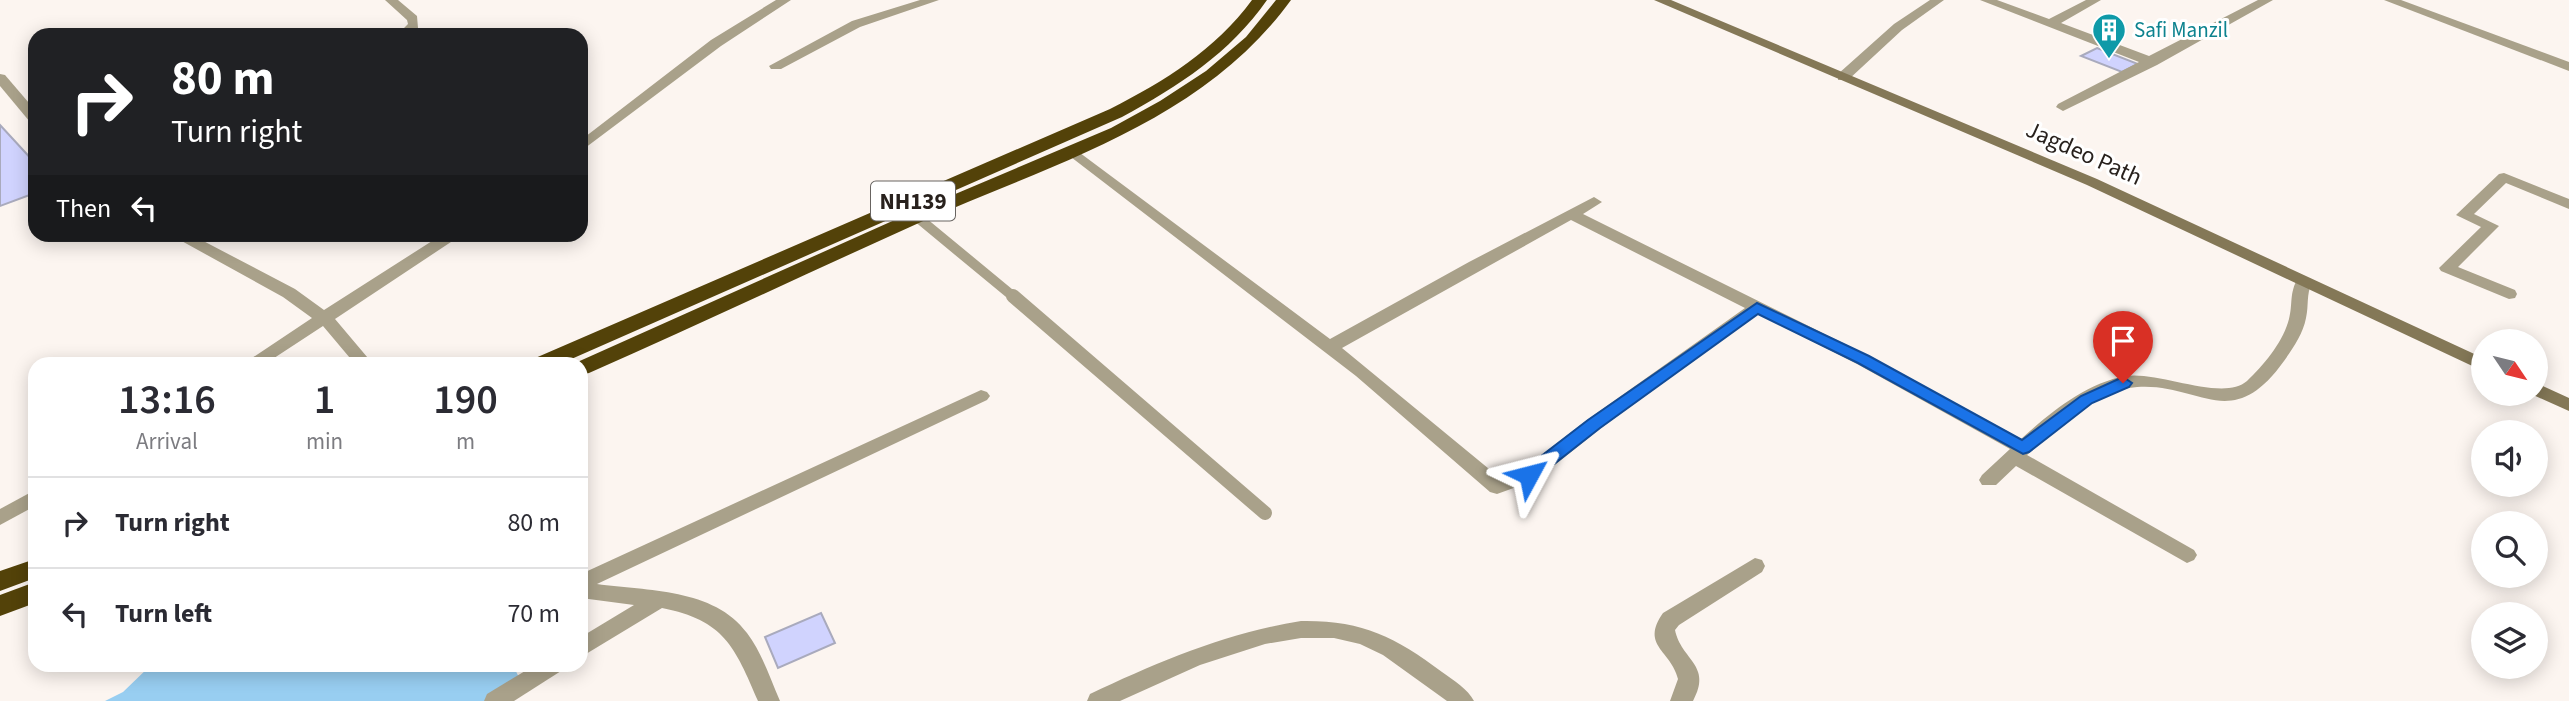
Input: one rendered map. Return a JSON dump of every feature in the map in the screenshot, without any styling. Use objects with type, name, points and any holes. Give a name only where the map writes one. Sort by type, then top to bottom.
[{"type":"highway","name":"NH139","points":[[588,364],[748,284],[1156,93],[1190,72],[1218,49],[1245,22],[1260,0]]},
{"type":"highway","name":"NH139","points":[[559,357],[917,217],[1072,151],[1174,101],[1210,78],[1267,26],[1284,0]]},
{"type":"highway","points":[[0,581],[28,571]]},
{"type":"highway","points":[[0,606],[28,595]]},
{"type":"main road","name":"Jagdeo Path","points":[[1660,0],[2092,182],[2471,359]]},
{"type":"main road","points":[[2548,395],[2569,405]]},
{"type":"street","points":[[391,0],[414,19],[411,28]]},
{"type":"street","points":[[588,142],[716,43],[785,0]]},
{"type":"street","points":[[776,66],[856,24],[933,0]]},
{"type":"street","points":[[1843,77],[1899,27],[1938,0]]},
{"type":"street","points":[[1986,0],[2152,62]]},
{"type":"street","points":[[2050,24],[2095,0]]},
{"type":"street","points":[[2063,107],[2267,0]]},
{"type":"street","points":[[2390,0],[2569,67]]},
{"type":"street","points":[[2,82],[28,112]]},
{"type":"street","points":[[1072,151],[1330,347],[1497,487],[1529,475],[1594,424],[1757,307]]},
{"type":"street","points":[[2509,295],[2447,268],[2491,226],[2464,215],[2504,177],[2569,204]]},
{"type":"street","points":[[1330,347],[1594,202]]},
{"type":"street","points":[[1572,215],[1863,360],[2187,555]]},
{"type":"street","points":[[192,242],[289,293],[326,318],[358,357]]},
{"type":"street","points":[[263,357],[443,242]]},
{"type":"street","points":[[1989,480],[2018,452],[2087,400],[2123,383],[2140,380],[2163,382],[2226,396],[2245,393],[2261,377],[2293,332],[2298,321],[2296,294],[2304,282]]},
{"type":"street","points":[[588,580],[981,396]]},
{"type":"street","points":[[0,518],[28,501]]},
{"type":"street","points":[[1681,701],[1688,689],[1689,676],[1665,638],[1664,629],[1671,619],[1755,566]]},
{"type":"street","points":[[588,591],[658,600],[712,615],[735,633],[749,656],[769,701]]},
{"type":"street","points":[[588,644],[658,600]]},
{"type":"street","points":[[1098,701],[1177,666],[1250,639],[1291,631],[1327,628],[1363,635],[1397,653],[1463,701]]},
{"type":"street","points":[[495,701],[543,672]]},
{"type":"lane","points":[[917,217],[1108,376],[1265,513]]},
{"type":"water","points":[[144,672],[516,672],[523,686],[497,701],[105,701],[123,692]]},
{"type":"building","name":"Safi Manzil","points":[[2097,48],[2138,64],[2122,72],[2081,56]]},
{"type":"building","points":[[0,125],[28,155],[28,196],[0,206]]},
{"type":"building","points":[[821,613],[835,643],[778,668],[765,637]]},
{"type":"place","name":"Safi Manzil","points":[[2109,60]]},
{"type":"route","points":[[1529,475],[1594,424],[1757,307],[1863,360],[2023,448],[2087,400],[2123,383]]}]
